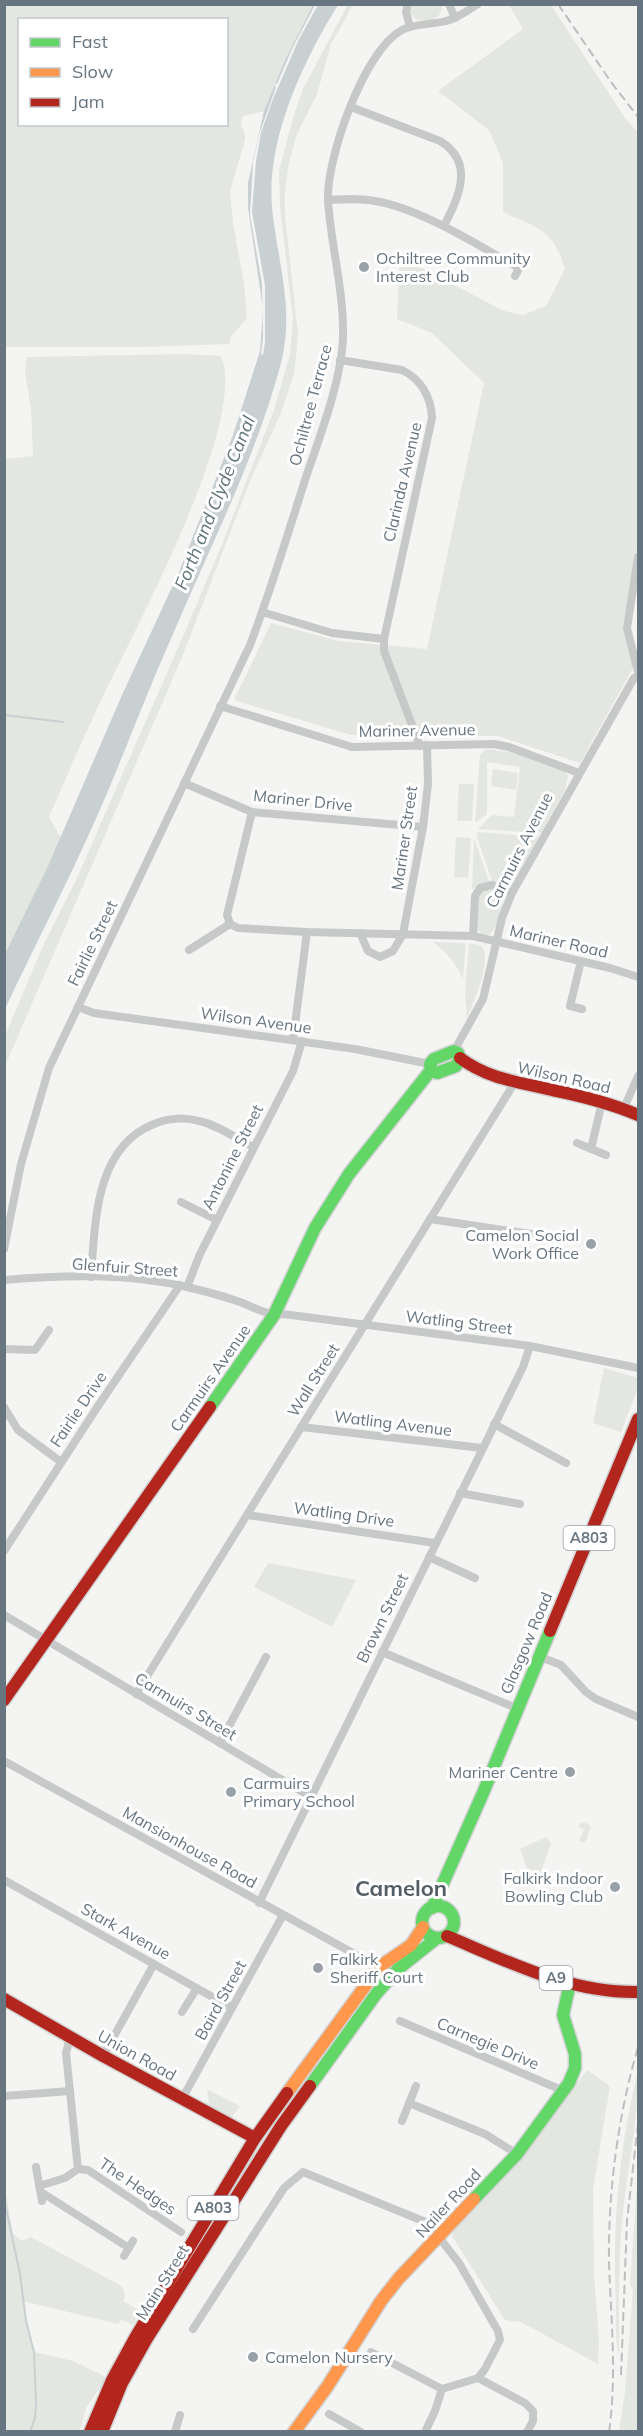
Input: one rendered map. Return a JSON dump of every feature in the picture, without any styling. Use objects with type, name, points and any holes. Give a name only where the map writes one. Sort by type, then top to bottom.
[{"type":"main road","points":[[430,1067],[437,1073],[457,1059]]},
{"type":"main road","name":"Wilson Road","points":[[457,1059],[496,1079],[602,1102],[639,1115]]},
{"type":"main road","name":"Carmuirs Avenue","points":[[4,1700],[274,1315],[315,1228],[339,1190],[430,1067]]},
{"type":"main road","name":"Glasgow Road","points":[[432,1908],[483,1793],[516,1708],[639,1419]]},
{"type":"main road","points":[[444,1879],[452,1916],[451,1932],[442,1937],[428,1935],[423,1927],[423,1918],[432,1908],[441,1907],[452,1916]]},
{"type":"main road","name":"A9","points":[[452,1916],[477,1948]]},
{"type":"main road","name":"Main Street","points":[[90,2432],[112,2380],[136,2336],[255,2138],[379,1967],[411,1945],[423,1927]]},
{"type":"main road","name":"A9","points":[[442,1937],[588,1989],[611,1993],[639,1992]]},
{"type":"main road","name":"Main Street","points":[[104,2428],[122,2383],[146,2340],[281,2126],[376,1994],[398,1969],[442,1937]]},
{"type":"main road","name":"Nailer Road","points":[[294,2432],[327,2386],[381,2301],[399,2278],[517,2154],[564,2091],[575,2068],[575,2054],[563,2015],[570,1983]]},
{"type":"main road","name":"Union Road","points":[[4,1999],[255,2138]]},
{"type":"main road","name":"Main Street","points":[[255,2138],[267,2138],[281,2126]]},
{"type":"street","points":[[408,4],[406,12],[410,27]]},
{"type":"street","points":[[449,4],[455,18]]},
{"type":"street","name":"Ochiltree Terrace","points":[[242,662],[262,612],[320,435],[340,360],[343,336],[328,200],[332,167],[351,107],[362,78],[380,48],[402,30],[445,22],[478,4]]},
{"type":"street","points":[[351,107],[440,141],[451,149],[459,166],[461,187],[444,226]]},
{"type":"street","points":[[328,200],[357,198],[375,201],[444,226],[519,268]]},
{"type":"street","name":"Clarinda Avenue","points":[[340,360],[402,370],[410,374],[422,386],[431,406],[432,418],[400,555],[384,639]]},
{"type":"street","points":[[639,558],[627,628],[639,674]]},
{"type":"street","points":[[262,612],[332,633],[384,639]]},
{"type":"street","name":"Mariner Street","points":[[384,639],[384,651],[424,745],[428,784],[423,827],[403,934]]},
{"type":"street","name":"Fairlie Street","points":[[4,1249],[17,1182],[35,1111],[49,1068],[242,662]]},
{"type":"street","name":"Carmuirs Avenue","points":[[457,1059],[483,999],[501,918],[512,893],[634,678],[639,674]]},
{"type":"street","name":"Mariner Avenue","points":[[220,706],[352,747],[494,744],[509,747],[579,773]]},
{"type":"street","name":"Mariner Drive","points":[[184,783],[252,812],[423,827]]},
{"type":"street","points":[[189,950],[230,924],[227,915],[252,812]]},
{"type":"street","points":[[473,936],[475,896],[480,888],[492,885],[512,893]]},
{"type":"street","name":"Mariner Road","points":[[230,924],[238,928],[307,932],[473,936],[639,977]]},
{"type":"street","name":"Antonine Street","points":[[183,1286],[293,1071],[298,1040],[307,932]]},
{"type":"street","points":[[360,933],[368,951],[380,957],[393,951],[403,934]]},
{"type":"street","points":[[581,961],[570,1006],[582,1009]]},
{"type":"street","name":"Wilson Avenue","points":[[78,1007],[94,1013],[298,1040],[394,1056],[430,1067]]},
{"type":"street","points":[[624,1108],[639,1076]]},
{"type":"street","name":"Wall Street","points":[[136,1694],[515,1082]]},
{"type":"street","points":[[591,1149],[602,1102]]},
{"type":"street","points":[[91,1277],[97,1209],[107,1175],[126,1141],[141,1129],[164,1120],[185,1118],[201,1121],[253,1147]]},
{"type":"street","points":[[577,1143],[606,1155]]},
{"type":"street","points":[[181,1202],[217,1220]]},
{"type":"street","points":[[430,1219],[537,1235]]},
{"type":"street","name":"Glenfuir Street","points":[[4,1280],[91,1277],[183,1286],[241,1302],[274,1315]]},
{"type":"street","name":"Fairlie Drive","points":[[4,1551],[61,1462],[183,1286]]},
{"type":"street","name":"Watling Street","points":[[274,1315],[283,1314],[530,1346],[639,1368]]},
{"type":"street","points":[[4,1349],[35,1350],[50,1330]]},
{"type":"street","name":"Brown Street","points":[[259,1903],[523,1367],[530,1346]]},
{"type":"street","points":[[4,1407],[18,1430],[61,1462]]},
{"type":"street","points":[[494,1424],[566,1463]]},
{"type":"street","name":"Watling Avenue","points":[[301,1427],[482,1448]]},
{"type":"street","points":[[460,1493],[520,1504]]},
{"type":"street","name":"Watling Drive","points":[[247,1515],[435,1544]]},
{"type":"street","points":[[429,1557],[474,1578]]},
{"type":"street","points":[[4,1615],[46,1640]]},
{"type":"street","name":"Carmuirs Street","points":[[46,1640],[312,1797]]},
{"type":"street","points":[[382,1652],[516,1708]]},
{"type":"street","points":[[538,1656],[561,1665],[586,1692],[596,1699],[639,1717]]},
{"type":"street","points":[[220,1743],[266,1657]]},
{"type":"street","name":"Mansionhouse Road","points":[[4,1761],[362,1958]]},
{"type":"street","name":"Stark Avenue","points":[[4,1880],[232,2008]]},
{"type":"street","name":"Baird Street","points":[[182,2099],[284,1915]]},
{"type":"street","points":[[104,2056],[154,1964]]},
{"type":"street","points":[[182,2013],[197,1988]]},
{"type":"street","name":"Carnegie Drive","points":[[400,2021],[564,2091]]},
{"type":"street","points":[[42,2194],[78,2169],[66,2053],[70,2037]]},
{"type":"street","points":[[402,2121],[416,2086]]},
{"type":"street","points":[[4,2096],[70,2091]]},
{"type":"street","points":[[409,2103],[485,2134],[517,2154]]},
{"type":"street","points":[[36,2167],[42,2194],[128,2248]]},
{"type":"street","name":"The Hedges","points":[[78,2169],[88,2170],[181,2232]]},
{"type":"street","points":[[193,2329],[284,2188],[303,2172],[428,2223],[459,2263],[498,2331],[500,2340],[478,2378],[442,2389],[371,2352]]},
{"type":"street","points":[[478,2378],[525,2403],[533,2411],[527,2432]]},
{"type":"street","points":[[425,2432],[442,2389]]},
{"type":"street","points":[[329,2414],[361,2432]]},
{"type":"street","points":[[175,2432],[180,2415]]},
{"type":"shaded area","points":[[348,4],[353,5],[331,44],[317,94],[297,134],[289,162],[285,190],[285,215],[298,335],[294,374],[281,413],[250,481],[183,655],[5,1066],[5,1036],[42,948],[76,880],[181,641],[223,542],[274,410],[290,354],[293,318],[280,207],[279,171],[303,89]]},
{"type":"shaded area","points":[[4,5],[313,5],[285,60],[264,111],[243,116],[241,126],[245,140],[230,191],[247,318],[231,337],[229,344],[140,347],[5,347]]},
{"type":"shaded area","points":[[412,5],[442,5],[438,17],[431,20],[417,20],[410,13]]},
{"type":"shaded area","points":[[509,5],[551,5],[625,118],[638,133],[638,542],[623,629],[634,666],[580,763],[498,736],[351,735],[234,700],[271,623],[338,641],[427,649],[484,383],[432,333],[397,319],[400,257],[504,311],[523,315],[546,306],[565,269],[555,245],[543,232],[503,212],[503,163],[489,130],[438,91],[523,29]]},
{"type":"shaded area","points":[[185,354],[221,356],[225,386],[219,426],[186,522],[92,720],[49,817],[61,838],[5,956],[4,459],[33,456],[31,408],[25,372],[27,357]]},
{"type":"shaded area","points":[[486,749],[510,752],[565,772],[568,776],[565,790],[541,833],[478,829],[492,815],[514,817],[520,767],[487,762],[487,814],[475,823],[480,755]]},
{"type":"shaded area","points":[[493,769],[518,773],[516,790],[491,786]]},
{"type":"shaded area","points":[[459,784],[474,784],[472,821],[457,821]]},
{"type":"shaded area","points":[[478,832],[539,837],[510,890],[493,884],[476,834]]},
{"type":"shaded area","points":[[456,837],[471,838],[468,878],[454,877]]},
{"type":"shaded area","points":[[474,838],[489,881],[472,889]]},
{"type":"shaded area","points":[[488,889],[502,892],[503,903],[498,923],[486,936],[481,935],[477,928],[478,897],[480,893]]},
{"type":"shaded area","points":[[433,942],[466,943],[463,979],[451,958]]},
{"type":"shaded area","points":[[469,943],[482,946],[485,962],[481,982],[467,1018],[465,993]]},
{"type":"shaded area","points":[[604,1368],[638,1378],[638,1388],[621,1432],[593,1423]]},
{"type":"shaded area","points":[[268,1563],[356,1580],[332,1627],[254,1587]]},
{"type":"shaded area","points":[[582,1823],[591,1827],[585,1843],[579,1841],[584,1830],[578,1826]]},
{"type":"shaded area","points":[[546,1837],[551,1844],[540,1874],[528,1870],[520,1849]]},
{"type":"shaded area","points":[[587,2070],[610,2086],[593,2189],[598,2364],[521,2322],[505,2320],[452,2236],[454,2229],[520,2157]]},
{"type":"shaded area","points":[[638,2071],[635,2124],[621,2230],[619,2355],[616,2330],[616,2216],[626,2129]]},
{"type":"shaded area","points":[[207,2089],[240,2106],[231,2118],[209,2105]]},
{"type":"shaded area","points":[[638,2171],[638,2431],[619,2431],[625,2392],[633,2290],[630,2285]]},
{"type":"shaded area","points":[[4,2182],[13,2234],[22,2241],[31,2237],[118,2284],[123,2288],[125,2297],[123,2301],[140,2311],[133,2325],[121,2319],[118,2324],[23,2301],[34,2352],[73,2361],[104,2376],[105,2380],[86,2408],[80,2431],[5,2431]]},
{"type":"water","name":"Forth and Clyde Canal","points":[[313,5],[338,5],[300,76],[281,128],[275,155],[272,207],[284,285],[286,323],[281,363],[271,398],[246,467],[163,657],[104,800],[5,1009],[4,956],[48,866],[122,695],[179,572],[233,435],[260,351],[263,309],[248,208],[248,183],[264,111],[285,60]]},
{"type":"pier","points":[[315,5],[318,5],[299,39],[273,99],[261,133],[256,161],[252,212],[265,285],[263,355],[261,354],[262,284],[250,215],[253,162],[259,135],[276,87],[274,84],[277,84]]},
{"type":"waterway","points":[[4,715],[63,722]]},
{"type":"waterway","points":[[4,2199],[20,2274],[26,2321],[34,2352],[36,2404],[35,2418],[30,2432]]},
{"type":"railway","points":[[558,4],[611,82],[638,117]]},
{"type":"railway","points":[[609,2432],[613,2369],[609,2263],[612,2181],[625,2100],[638,2047]]},
{"type":"railway","points":[[621,2375],[627,2221],[638,2124]]},
{"type":"traffic: fast","points":[[454,1051],[460,1058],[456,1066],[437,1073],[431,1070],[430,1064],[434,1059],[454,1051]]},
{"type":"traffic: fast","points":[[210,1407],[274,1315],[315,1228],[349,1174],[431,1070]]},
{"type":"traffic: fast","points":[[432,1908],[483,1793],[550,1631]]},
{"type":"traffic: fast","points":[[438,1906],[449,1911],[454,1922],[449,1933],[438,1938],[427,1933],[422,1922],[427,1911],[438,1906]]},
{"type":"traffic: fast","points":[[310,2086],[376,1994],[398,1969],[437,1938]]},
{"type":"traffic: fast","points":[[474,2199],[517,2154],[569,2083],[575,2068],[575,2054],[563,2015],[570,1983]]},
{"type":"traffic: slow","points":[[287,2093],[379,1967],[411,1945],[423,1927]]},
{"type":"traffic: slow","points":[[294,2432],[327,2387],[381,2301],[399,2278],[474,2199]]},
{"type":"traffic: jam","points":[[460,1058],[493,1075],[596,1100],[638,1115]]},
{"type":"traffic: jam","points":[[4,1700],[210,1407]]},
{"type":"traffic: jam","points":[[550,1631],[638,1419]]},
{"type":"traffic: jam","points":[[447,1936],[564,1982],[613,1991],[638,1992]]},
{"type":"traffic: jam","points":[[4,1999],[103,2056],[255,2138]]},
{"type":"traffic: jam","points":[[102,2432],[122,2383],[146,2340],[281,2126],[310,2086]]},
{"type":"traffic: jam","points":[[90,2432],[112,2380],[136,2336],[255,2138],[287,2093]]},
{"type":"place","name":"Ochiltree Community Interest Club","points":[[364,267]]},
{"type":"place","name":"Camelon Social Work Office","points":[[591,1244]]},
{"type":"place","name":"Mariner Centre","points":[[570,1772]]},
{"type":"place","name":"Carmuirs Primary School","points":[[231,1792]]},
{"type":"place","name":"Falkirk Indoor Bowling Club","points":[[615,1887]]},
{"type":"place","name":"Falkirk Sheriff Court","points":[[318,1968]]},
{"type":"place","name":"Camelon Nursery","points":[[253,2357]]},
{"type":"district","name":"Camelon","points":[[401,1888]]}]
